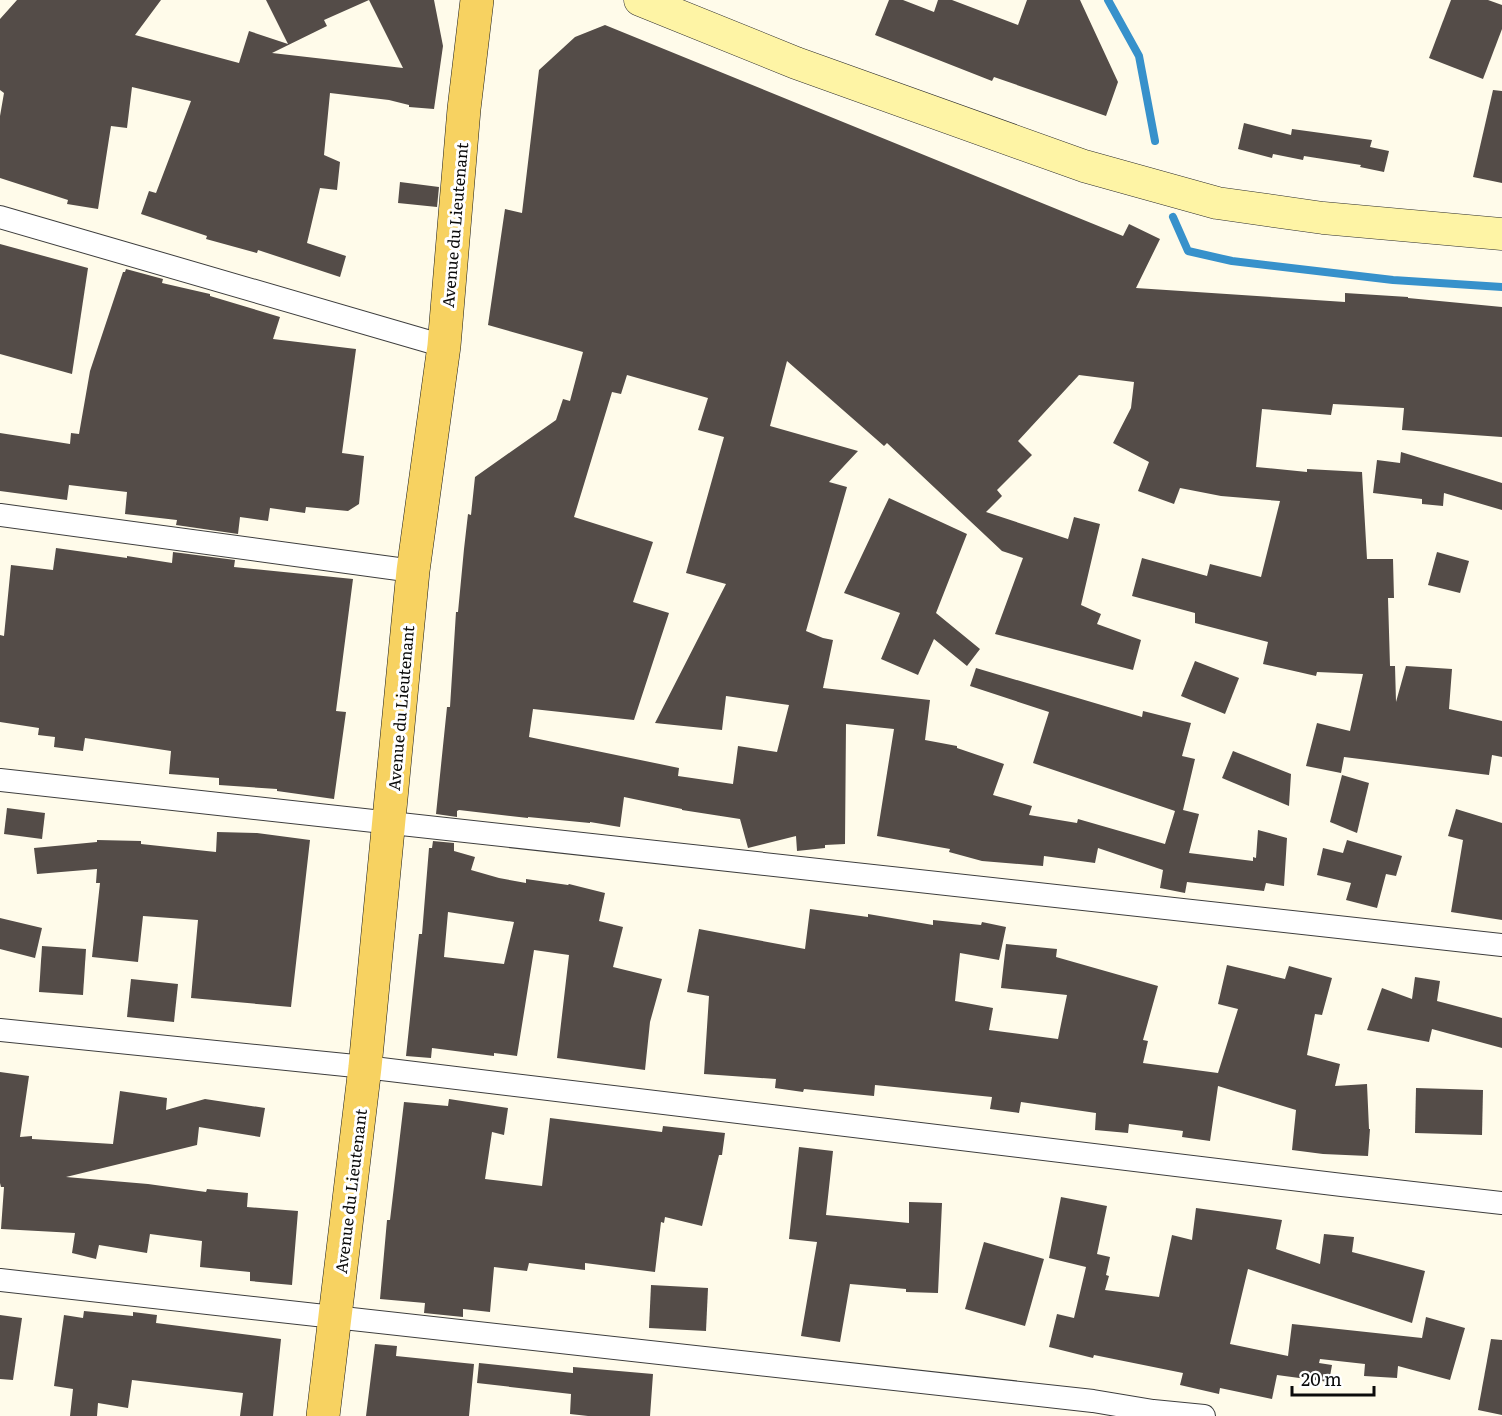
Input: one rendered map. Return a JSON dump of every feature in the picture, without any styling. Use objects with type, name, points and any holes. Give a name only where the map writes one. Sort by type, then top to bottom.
[{"type":"main road","name":"Avenue du Lieutenant","points":[[323,1416],[366,1067],[413,571],[444,346],[464,109],[477,0]]},
{"type":"main road","points":[[640,0],[796,63],[1073,162],[1216,203],[1323,218],[1502,234]]},
{"type":"street","points":[[0,218],[444,346]]},
{"type":"street","points":[[0,516],[413,571]]},
{"type":"street","points":[[0,780],[1502,945]]},
{"type":"street","points":[[0,1030],[366,1067],[1502,1203]]},
{"type":"street","points":[[0,1280],[1093,1401],[1153,1411],[1204,1416]]},
{"type":"building","points":[[17,0],[161,0],[135,35],[239,63],[249,31],[288,44],[266,0],[369,0],[434,0],[443,46],[434,109],[409,107],[409,105],[389,100],[330,93],[324,155],[340,162],[337,190],[320,188],[307,243],[346,256],[340,277],[258,250],[257,253],[206,239],[207,236],[141,214],[149,191],[156,193],[191,101],[132,87],[127,128],[111,126],[98,209],[67,204],[68,200],[0,178],[0,116],[4,93],[0,90],[0,19]],"holes":[[[369,0],[403,68],[272,53],[327,26],[324,20]]]},
{"type":"building","points":[[889,0],[903,0],[934,12],[938,0],[952,0],[1018,25],[1027,0],[1080,0],[1118,82],[1106,116],[994,77],[992,81],[875,35]]},
{"type":"building","points":[[1451,0],[1488,0],[1502,5],[1502,29],[1483,79],[1429,58]]},
{"type":"building","points":[[605,25],[1123,236],[1129,224],[1160,239],[1136,288],[1345,302],[1345,293],[1502,307],[1502,437],[1402,430],[1404,408],[1333,404],[1331,415],[1262,409],[1256,467],[1307,472],[1307,469],[1362,472],[1367,559],[1393,559],[1394,598],[1388,598],[1390,666],[1395,666],[1396,702],[1406,666],[1452,669],[1449,709],[1502,721],[1502,757],[1492,755],[1489,775],[1344,757],[1341,773],[1306,766],[1317,723],[1350,731],[1363,674],[1317,672],[1316,676],[1263,664],[1268,642],[1195,623],[1195,613],[1132,596],[1142,558],[1207,576],[1210,564],[1261,577],[1280,501],[1221,496],[1180,488],[1174,504],[1138,491],[1149,462],[1113,443],[1131,408],[1134,382],[1079,375],[1018,441],[1032,455],[997,490],[1002,496],[986,512],[1068,539],[1074,517],[1100,524],[1081,605],[1101,614],[1097,624],[1141,640],[1133,670],[995,634],[1023,558],[1002,551],[887,443],[884,446],[787,361],[770,426],[858,451],[829,482],[847,487],[806,631],[833,640],[823,688],[930,700],[925,740],[957,746],[957,748],[1004,764],[993,795],[1032,806],[1029,815],[1077,823],[1078,819],[1165,844],[1175,811],[1033,763],[1049,712],[970,686],[976,668],[1142,717],[1143,711],[1191,723],[1182,756],[1195,759],[1183,810],[1199,814],[1189,853],[1253,861],[1253,857],[1256,858],[1258,830],[1287,838],[1284,886],[1266,883],[1264,891],[1187,882],[1185,893],[1160,888],[1163,870],[1098,848],[1095,863],[1044,856],[1043,866],[982,861],[949,852],[950,849],[877,836],[894,729],[846,724],[845,844],[825,845],[825,848],[797,851],[796,836],[748,848],[740,819],[682,810],[624,797],[620,827],[590,822],[459,810],[457,817],[436,814],[447,707],[450,707],[456,612],[458,612],[468,514],[471,515],[475,477],[556,420],[563,399],[570,401],[583,352],[488,325],[505,209],[522,213],[539,70],[575,37]],"holes":[[[627,375],[708,398],[698,430],[724,437],[686,573],[726,584],[655,723],[722,730],[726,696],[789,705],[777,752],[738,746],[733,784],[678,776],[679,768],[529,737],[533,709],[634,720],[669,613],[633,602],[653,542],[574,517],[612,392],[621,394]]]},
{"type":"building","points":[[1493,90],[1502,91],[1502,183],[1473,177]]},
{"type":"building","points":[[1244,123],[1291,135],[1292,129],[1372,140],[1370,147],[1389,151],[1384,172],[1360,167],[1361,165],[1304,156],[1303,160],[1273,154],[1272,158],[1238,149]]},
{"type":"building","points":[[400,182],[439,187],[437,207],[398,203]]},
{"type":"building","points":[[0,244],[88,268],[72,374],[0,354]]},
{"type":"building","points":[[126,269],[163,279],[162,283],[210,294],[210,296],[280,317],[273,339],[356,349],[342,453],[364,456],[359,504],[348,511],[306,507],[305,513],[270,508],[268,521],[240,517],[238,534],[176,525],[177,520],[125,514],[127,492],[69,485],[67,500],[0,491],[0,433],[70,444],[71,433],[79,434],[90,371],[123,272]]},
{"type":"building","points":[[1401,452],[1502,483],[1502,510],[1444,493],[1443,506],[1422,504],[1422,499],[1373,493],[1377,460],[1400,463]]},
{"type":"building","points":[[889,498],[967,534],[936,613],[980,649],[967,666],[934,639],[918,675],[881,659],[900,613],[844,593]]},
{"type":"building","points":[[56,548],[172,563],[173,552],[235,560],[234,567],[353,579],[336,711],[346,712],[334,799],[277,791],[277,789],[219,785],[219,778],[169,774],[171,751],[85,738],[83,751],[54,747],[55,737],[38,735],[39,728],[0,722],[0,635],[4,636],[11,565],[53,570]]},
{"type":"building","points":[[1437,552],[1469,561],[1460,593],[1428,585]]},
{"type":"building","points":[[1195,661],[1239,678],[1225,714],[1181,696]]},
{"type":"building","points":[[1233,751],[1291,774],[1289,806],[1222,778]]},
{"type":"building","points":[[1342,775],[1369,783],[1357,833],[1330,822]]},
{"type":"building","points":[[7,808],[45,813],[42,839],[4,834]]},
{"type":"building","points":[[1456,809],[1502,823],[1502,920],[1451,912],[1463,840],[1448,836]]},
{"type":"building","points":[[217,832],[257,833],[310,840],[291,1007],[191,998],[198,920],[143,916],[138,962],[92,957],[100,883],[96,883],[97,869],[37,874],[34,848],[97,842],[97,840],[141,841],[141,844],[216,852]]},
{"type":"building","points":[[1347,840],[1402,856],[1396,876],[1386,874],[1377,908],[1346,900],[1351,883],[1317,875],[1323,848],[1343,853]]},
{"type":"building","points":[[433,841],[454,843],[454,851],[475,857],[471,870],[499,878],[526,883],[526,879],[569,884],[605,893],[599,921],[623,927],[613,967],[662,979],[650,1022],[645,1070],[557,1058],[569,955],[534,950],[517,1056],[494,1053],[494,1056],[432,1048],[431,1058],[406,1056],[419,934],[422,934],[429,848],[432,848]],"holes":[[[448,912],[514,922],[504,964],[444,957]]]},
{"type":"building","points":[[810,909],[868,917],[868,914],[933,925],[933,920],[981,925],[982,922],[1006,927],[999,960],[960,953],[955,1001],[993,1008],[989,1030],[1058,1039],[1067,995],[1001,988],[1006,944],[1057,949],[1056,957],[1158,986],[1143,1040],[1148,1041],[1143,1063],[1218,1073],[1238,1009],[1218,1004],[1227,965],[1285,979],[1289,966],[1332,978],[1322,1015],[1315,1014],[1307,1055],[1340,1064],[1335,1086],[1367,1084],[1370,1129],[1368,1156],[1292,1150],[1296,1110],[1218,1086],[1210,1141],[1182,1137],[1183,1131],[1129,1124],[1128,1133],[1095,1130],[1096,1113],[1021,1102],[1019,1113],[990,1109],[992,1097],[875,1085],[874,1096],[804,1089],[803,1092],[775,1088],[776,1079],[704,1074],[709,996],[687,992],[699,929],[805,949]]},
{"type":"building","points":[[0,918],[42,928],[35,958],[0,949]]},
{"type":"building","points":[[42,946],[86,949],[83,995],[39,992]]},
{"type":"building","points":[[1415,977],[1440,981],[1437,1001],[1502,1018],[1502,1048],[1432,1029],[1429,1042],[1367,1030],[1382,988],[1412,999]]},
{"type":"building","points":[[131,979],[178,984],[174,1022],[127,1017]]},
{"type":"building","points":[[0,1072],[29,1076],[20,1137],[32,1136],[32,1139],[113,1144],[120,1091],[167,1098],[166,1110],[205,1099],[265,1108],[260,1137],[199,1127],[197,1145],[66,1177],[206,1192],[207,1189],[248,1193],[247,1207],[298,1211],[292,1285],[250,1281],[250,1272],[200,1267],[202,1241],[150,1234],[147,1253],[99,1245],[96,1259],[72,1253],[75,1233],[1,1229],[4,1187],[1,1187],[0,1183]]},
{"type":"building","points":[[1416,1088],[1483,1090],[1482,1135],[1415,1133]]},
{"type":"building","points":[[449,1099],[508,1108],[504,1135],[492,1132],[485,1179],[542,1186],[550,1118],[662,1132],[663,1126],[725,1133],[722,1155],[719,1155],[702,1226],[665,1217],[664,1223],[661,1222],[655,1272],[585,1263],[585,1270],[529,1263],[527,1271],[494,1267],[490,1312],[463,1309],[463,1317],[424,1313],[425,1303],[380,1299],[387,1220],[390,1220],[404,1102],[448,1106]]},
{"type":"building","points":[[799,1147],[833,1151],[826,1215],[909,1223],[909,1202],[942,1203],[938,1293],[906,1292],[906,1289],[850,1284],[840,1342],[801,1336],[817,1242],[789,1239]]},
{"type":"building","points":[[1061,1197],[1107,1206],[1097,1254],[1110,1257],[1106,1275],[1109,1276],[1105,1290],[1159,1297],[1172,1235],[1192,1240],[1196,1208],[1282,1220],[1276,1249],[1320,1264],[1324,1234],[1354,1237],[1352,1252],[1425,1271],[1412,1323],[1248,1269],[1230,1344],[1288,1356],[1292,1324],[1422,1338],[1426,1317],[1465,1328],[1450,1380],[1398,1366],[1397,1378],[1364,1376],[1365,1364],[1320,1359],[1319,1363],[1332,1365],[1329,1382],[1277,1375],[1272,1399],[1220,1388],[1219,1394],[1180,1385],[1183,1373],[1094,1355],[1093,1358],[1049,1347],[1057,1314],[1074,1318],[1086,1267],[1049,1258]]},
{"type":"building","points":[[984,1242],[1044,1259],[1025,1326],[965,1309]]},
{"type":"building","points":[[651,1285],[708,1288],[706,1331],[649,1328]]},
{"type":"building","points":[[84,1311],[133,1316],[133,1312],[157,1315],[156,1323],[281,1339],[273,1416],[240,1416],[243,1393],[132,1380],[128,1408],[98,1403],[97,1416],[70,1416],[73,1389],[54,1386],[64,1315],[83,1318]]},
{"type":"building","points":[[0,1315],[22,1318],[13,1380],[0,1379]]},
{"type":"building","points":[[1491,1339],[1502,1340],[1502,1415],[1478,1410]]},
{"type":"building","points":[[375,1344],[397,1346],[396,1356],[474,1364],[469,1416],[366,1416]]},
{"type":"building","points":[[479,1363],[573,1373],[573,1367],[653,1374],[650,1416],[570,1414],[571,1394],[477,1383]]},
{"type":"waterway","points":[[1108,0],[1139,56],[1155,141]]},
{"type":"waterway","points":[[1173,217],[1188,251],[1232,261],[1393,280],[1502,287]]}]
